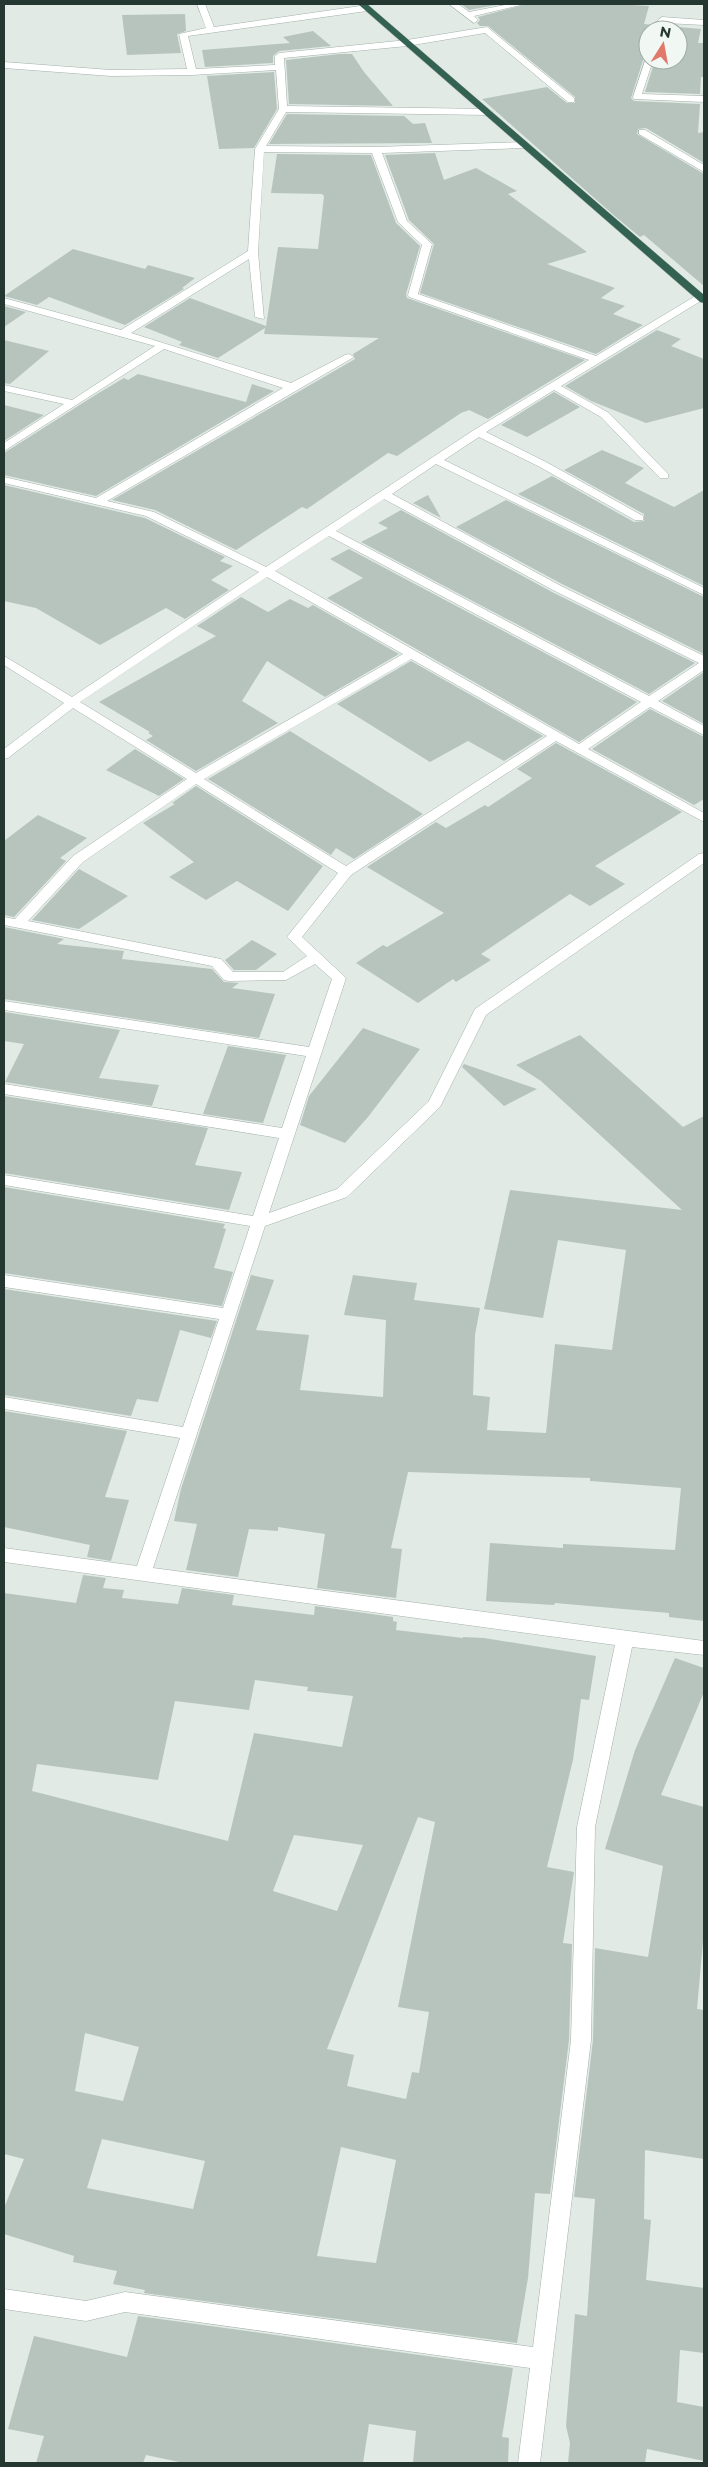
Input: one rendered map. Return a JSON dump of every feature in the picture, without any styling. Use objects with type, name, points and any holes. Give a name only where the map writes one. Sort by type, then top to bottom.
[{"type":"highway","points":[[364,6],[703,298]]},
{"type":"street","points":[[201,4],[211,30]]},
{"type":"street","points":[[453,4],[571,100]]},
{"type":"street","points":[[468,15],[522,4]]},
{"type":"street","points":[[192,72],[183,34],[364,6]]},
{"type":"street","points":[[688,22],[704,23]]},
{"type":"street","points":[[260,317],[253,252],[260,149],[283,108],[279,56],[407,43],[487,30]]},
{"type":"street","points":[[4,65],[111,73],[192,72],[280,66]]},
{"type":"street","points":[[646,70],[637,98],[704,99]]},
{"type":"street","points":[[283,108],[488,112]]},
{"type":"street","points":[[642,132],[704,169]]},
{"type":"street","points":[[260,149],[376,150],[525,145]]},
{"type":"street","points":[[376,150],[403,222],[427,244],[413,295],[597,360]]},
{"type":"street","points":[[122,334],[253,252]]},
{"type":"street","points":[[4,755],[72,703],[266,571],[478,432],[703,298]]},
{"type":"street","points":[[4,301],[163,345],[292,387]]},
{"type":"street","points":[[4,448],[163,345]]},
{"type":"street","points":[[97,502],[292,387],[349,358]]},
{"type":"street","points":[[554,386],[605,415],[664,476]]},
{"type":"street","points":[[4,388],[73,403]]},
{"type":"street","points":[[478,432],[542,464],[639,518]]},
{"type":"street","points":[[436,460],[704,592]]},
{"type":"street","points":[[4,480],[150,514],[266,571],[704,818]]},
{"type":"street","points":[[384,494],[556,588],[704,661]]},
{"type":"street","points":[[328,531],[704,731]]},
{"type":"street","points":[[18,924],[78,859],[195,779],[411,654]]},
{"type":"street","points":[[4,660],[346,872]]},
{"type":"street","points":[[579,749],[704,665]]},
{"type":"street","points":[[144,1574],[340,978],[294,937],[346,872],[556,736]]},
{"type":"street","points":[[4,1180],[259,1222],[342,1193],[435,1104],[480,1012],[704,857]]},
{"type":"street","points":[[4,921],[216,962],[229,977],[286,976],[316,956]]},
{"type":"street","points":[[4,1004],[315,1053]]},
{"type":"street","points":[[4,1089],[288,1134]]},
{"type":"street","points":[[4,1281],[228,1315]]},
{"type":"street","points":[[4,1403],[190,1434]]},
{"type":"street","points":[[4,1555],[625,1640],[704,1648]]},
{"type":"street","points":[[529,2463],[581,2040],[586,1827],[625,1640]]},
{"type":"street","points":[[4,2298],[86,2311],[125,2302],[542,2360]]},
{"type":"building","points":[[461,4],[501,4],[469,10]]},
{"type":"building","points":[[527,4],[649,6],[645,20],[638,20],[638,70],[640,70],[631,98],[634,101],[700,104],[698,133],[704,132],[704,163],[646,128],[638,129],[637,134],[704,174],[704,286],[644,235],[640,237],[617,218],[482,99],[547,87],[567,103],[575,103],[575,97],[488,26],[480,26],[477,23],[480,20],[478,17]]},
{"type":"building","points":[[185,14],[186,31],[177,34],[181,53],[127,55],[122,15]]},
{"type":"building","points":[[688,28],[701,29],[698,43],[704,43],[704,77],[701,77],[700,94],[645,92],[652,70],[688,70]]},
{"type":"building","points":[[313,31],[331,46],[279,51],[273,56],[273,63],[205,67],[202,50],[290,43],[283,37]]},
{"type":"building","points":[[352,54],[364,72],[393,106],[289,104],[286,60]]},
{"type":"building","points":[[274,72],[277,109],[254,148],[219,149],[207,76]]},
{"type":"building","points":[[287,114],[404,116],[413,124],[425,123],[432,143],[269,144]]},
{"type":"building","points":[[435,153],[444,180],[476,168],[517,191],[508,194],[587,252],[547,264],[615,288],[601,298],[625,306],[613,314],[643,325],[596,354],[420,293],[434,244],[409,220],[385,155]]},
{"type":"building","points":[[277,154],[371,155],[396,223],[420,246],[406,294],[407,298],[585,360],[488,419],[469,410],[461,413],[397,456],[388,453],[307,509],[302,507],[236,550],[155,510],[112,500],[355,359],[353,354],[379,338],[264,334],[265,328],[218,358],[179,345],[182,342],[144,327],[190,298],[266,326],[278,247],[318,249],[324,196],[322,194],[271,193]]},
{"type":"building","points":[[73,249],[145,269],[148,265],[195,278],[182,288],[184,289],[125,325],[49,297],[37,305],[4,296]]},
{"type":"building","points":[[4,306],[26,312],[4,327]]},
{"type":"building","points":[[657,330],[681,339],[671,346],[704,359],[704,408],[646,423],[591,401],[565,386]]},
{"type":"building","points":[[4,340],[49,351],[10,384],[4,383]]},
{"type":"building","points":[[138,374],[246,402],[252,384],[274,391],[96,496],[4,475],[4,453],[124,378],[128,380]]},
{"type":"building","points":[[554,392],[580,407],[527,437],[501,425]]},
{"type":"building","points":[[4,405],[44,415],[4,441]]},
{"type":"building","points":[[602,450],[644,468],[625,483],[674,507],[704,490],[704,586],[518,494],[552,476],[634,522],[644,521],[644,514],[564,470]]},
{"type":"building","points":[[4,485],[145,518],[225,557],[220,561],[233,566],[211,580],[229,590],[185,619],[166,608],[100,645],[36,608],[4,601]]},
{"type":"building","points":[[428,495],[441,518],[413,503]]},
{"type":"building","points":[[506,500],[704,597],[704,654],[562,584],[456,527]]},
{"type":"building","points":[[401,510],[552,592],[695,663],[649,694],[361,542],[388,528],[378,523]]},
{"type":"building","points":[[349,549],[637,702],[579,742],[327,598],[363,578],[330,559]]},
{"type":"building","points":[[241,597],[268,612],[290,599],[308,608],[313,605],[399,654],[325,697],[267,661],[242,701],[278,723],[196,771],[146,740],[153,736],[148,733],[150,732],[99,702],[216,636],[197,626]]},
{"type":"building","points":[[411,661],[543,736],[504,761],[468,741],[430,762],[337,704]]},
{"type":"building","points":[[704,672],[704,724],[662,701]]},
{"type":"building","points":[[650,709],[704,737],[704,799],[694,805],[592,749]]},
{"type":"building","points":[[290,731],[423,814],[354,859],[336,848],[331,855],[208,779]]},
{"type":"building","points":[[556,743],[682,812],[595,866],[625,884],[590,906],[570,894],[481,954],[491,960],[456,982],[453,979],[418,1003],[356,963],[383,945],[387,947],[444,913],[367,867],[436,822],[446,828],[485,805],[488,807],[532,778],[517,769]]},
{"type":"building","points":[[135,749],[184,779],[159,796],[106,770]]},
{"type":"building","points":[[196,786],[323,866],[288,911],[237,881],[206,900],[169,877],[194,862],[143,823],[175,804],[172,803]]},
{"type":"building","points":[[38,815],[87,838],[60,858],[66,861],[14,917],[4,915],[4,841]]},
{"type":"building","points":[[79,869],[128,896],[79,929],[32,920]]},
{"type":"building","points":[[4,927],[64,939],[57,944],[124,951],[122,959],[212,969],[224,982],[239,983],[232,988],[275,994],[259,1038],[4,999]]},
{"type":"building","points":[[252,940],[277,954],[256,970],[234,970],[225,960]]},
{"type":"building","points":[[4,1012],[120,1030],[99,1078],[159,1085],[152,1106],[5,1082],[24,1044],[4,1041]]},
{"type":"building","points":[[363,1028],[420,1049],[368,1117],[345,1143],[300,1125],[309,1096]]},
{"type":"building","points":[[580,1035],[683,1127],[704,1116],[704,1621],[669,1617],[669,1613],[555,1603],[554,1605],[486,1601],[490,1543],[563,1548],[563,1544],[675,1550],[681,1488],[590,1481],[590,1478],[408,1472],[391,1548],[402,1549],[396,1598],[317,1588],[325,1534],[278,1527],[278,1531],[249,1529],[238,1577],[186,1570],[197,1524],[174,1521],[181,1489],[251,1275],[274,1280],[256,1330],[309,1335],[300,1390],[383,1397],[386,1320],[344,1315],[353,1275],[417,1283],[414,1300],[480,1308],[475,1335],[473,1395],[490,1397],[487,1430],[546,1433],[555,1344],[612,1350],[626,1250],[558,1240],[543,1318],[484,1309],[510,1190],[682,1210],[541,1081],[516,1065]]},
{"type":"building","points":[[228,1046],[286,1055],[263,1123],[203,1114]]},
{"type":"building","points":[[464,1064],[537,1089],[504,1106],[462,1067]]},
{"type":"building","points":[[4,1096],[208,1128],[195,1165],[242,1172],[229,1210],[4,1173]]},
{"type":"building","points":[[4,1187],[225,1224],[223,1228],[226,1229],[214,1268],[233,1272],[222,1306],[4,1273]]},
{"type":"building","points":[[4,1289],[217,1321],[211,1338],[180,1330],[158,1402],[137,1399],[131,1416],[4,1395]]},
{"type":"building","points":[[4,1411],[127,1431],[105,1497],[129,1500],[111,1561],[87,1557],[90,1545],[4,1527]]},
{"type":"building","points":[[83,1575],[106,1578],[103,1588],[124,1590],[122,1598],[178,1604],[182,1588],[234,1595],[232,1605],[314,1615],[315,1606],[393,1617],[393,1621],[397,1622],[396,1630],[463,1638],[484,1638],[596,1656],[589,1700],[581,1699],[573,1760],[547,1867],[574,1872],[563,1943],[572,1944],[569,2040],[550,2194],[535,2193],[528,2278],[517,2343],[144,2293],[145,2290],[113,2284],[117,2271],[73,2262],[74,2256],[4,2234],[4,2208],[24,2159],[4,2154],[4,1593],[76,1603]],"holes":[[[255,1680],[308,1687],[307,1691],[353,1696],[342,1747],[254,1733],[228,1841],[32,1791],[37,1764],[158,1780],[175,1701],[249,1710]],[[418,1817],[435,1822],[398,2007],[429,2012],[419,2073],[412,2072],[406,2099],[347,2086],[354,2055],[327,2049]],[[294,1835],[363,1845],[337,1911],[273,1891]],[[85,2033],[139,2047],[123,2101],[75,2091]],[[102,2139],[205,2161],[193,2209],[87,2188]],[[341,2147],[396,2160],[376,2263],[317,2256]]]},
{"type":"building","points":[[675,1658],[704,1668],[704,1692],[661,1795],[704,1807],[704,1930],[697,2009],[704,2010],[704,2159],[645,2150],[644,2219],[651,2220],[646,2280],[704,2288],[704,2353],[680,2350],[677,2402],[704,2407],[704,2461],[647,2449],[645,2463],[568,2463],[570,2443],[566,2426],[575,2314],[587,2316],[595,2199],[574,2197],[593,2040],[595,1948],[648,1957],[663,1866],[605,1849],[635,1750]]},
{"type":"building","points":[[138,2316],[513,2368],[502,2437],[509,2438],[508,2463],[413,2463],[416,2431],[369,2424],[363,2463],[184,2463],[146,2455],[143,2463],[36,2463],[44,2436],[8,2429],[34,2336],[127,2357]]}]
